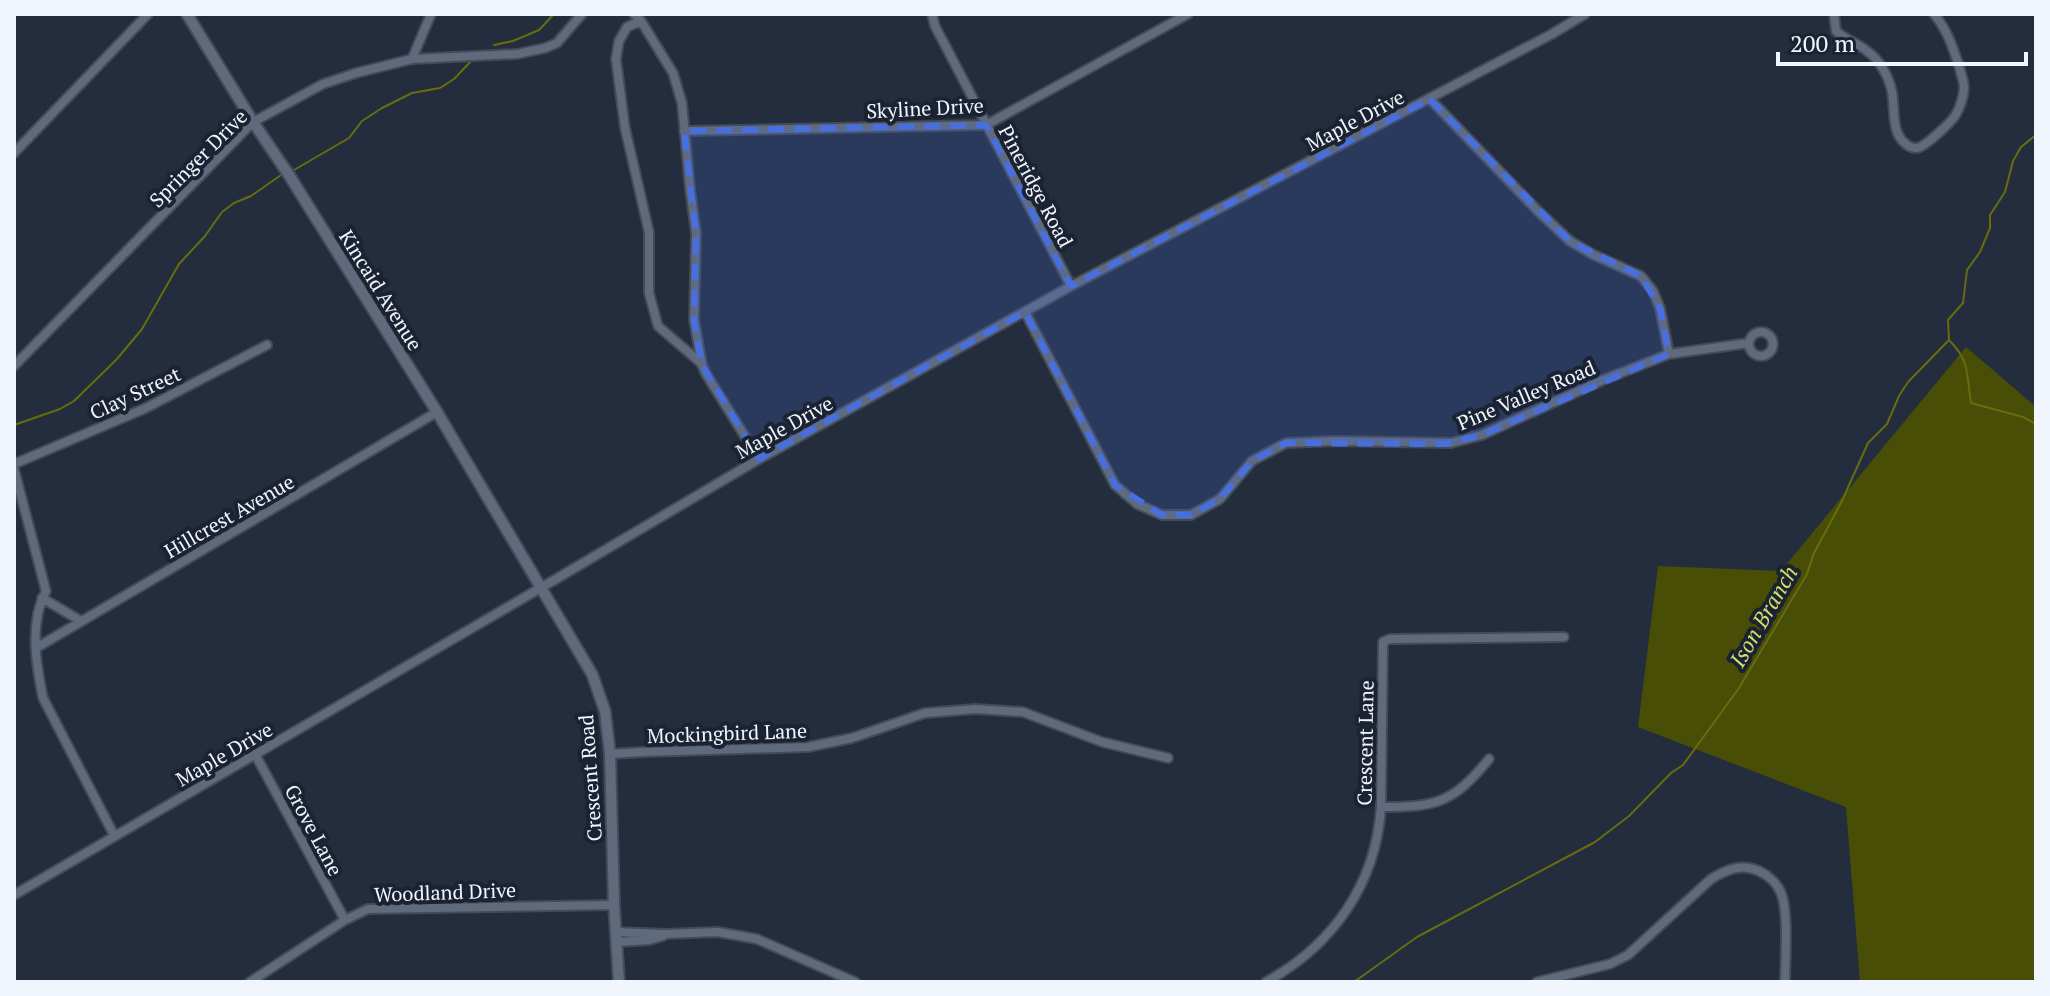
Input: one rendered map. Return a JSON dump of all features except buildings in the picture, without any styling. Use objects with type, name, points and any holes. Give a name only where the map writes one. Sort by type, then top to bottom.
[{"type":"street","points":[[14,153],[148,14]]},
{"type":"street","name":"Kincaid Avenue","points":[[187,14],[437,412],[541,588]]},
{"type":"street","points":[[412,59],[431,14]]},
{"type":"street","name":"Springer Drive","points":[[14,366],[253,122],[323,84],[356,73],[412,59],[531,52],[557,43],[582,14]]},
{"type":"street","name":"Pineridge Road","points":[[932,14],[935,26],[1071,286]]},
{"type":"street","name":"Skyline Drive","points":[[684,131],[986,125],[1188,14]]},
{"type":"street","name":"Maple Drive","points":[[14,895],[759,459],[1071,286],[1430,99],[1585,14]]},
{"type":"street","points":[[1834,14],[1836,31],[1867,50],[1879,62],[1892,91],[1895,123],[1901,140],[1915,148],[1924,145],[1954,117],[1964,88],[1951,41],[1934,14]]},
{"type":"street","points":[[702,365],[694,320],[696,233],[682,103],[673,73],[637,17],[619,41],[616,59],[625,128],[649,232],[649,293],[658,326],[702,365],[759,459]]},
{"type":"street","points":[[1430,99],[1570,241],[1641,276],[1653,291],[1660,308],[1669,354]]},
{"type":"street","name":"Pine Valley Road","points":[[1025,312],[1115,485],[1137,504],[1162,515],[1191,515],[1220,499],[1252,461],[1286,443],[1444,444],[1467,440],[1669,354],[1749,343]]},
{"type":"street","name":"Clay Street","points":[[14,467],[146,408],[267,345]]},
{"type":"street","name":"Hillcrest Avenue","points":[[36,648],[437,412]]},
{"type":"street","points":[[14,467],[46,591],[35,621],[38,676],[43,698],[114,835]]},
{"type":"street","name":"Crescent Road","points":[[541,588],[592,674],[605,711],[610,754],[619,982]]},
{"type":"street","points":[[42,598],[81,621]]},
{"type":"street","name":"Crescent Lane","points":[[1266,982],[1309,953],[1335,925],[1357,896],[1370,864],[1379,833],[1381,807],[1383,642],[1390,639],[1564,637]]},
{"type":"street","name":"Mockingbird Lane","points":[[610,754],[808,747],[852,738],[925,713],[975,709],[1023,712],[1102,742],[1168,758]]},
{"type":"street","name":"Grove Lane","points":[[255,754],[345,920]]},
{"type":"street","points":[[1381,807],[1435,804],[1470,783],[1489,759]]},
{"type":"street","points":[[1537,982],[1610,964],[1628,955],[1711,879],[1725,871],[1744,867],[1763,872],[1781,894],[1785,982]]},
{"type":"street","name":"Woodland Drive","points":[[250,982],[345,920],[368,909],[614,905]]},
{"type":"street","points":[[616,937],[649,940],[671,933],[718,932],[757,939],[855,982]]},
{"type":"highlighted area","points":[[1430,99],[1570,241],[1641,276],[1660,308],[1669,354],[1482,435],[1444,444],[1286,443],[1252,461],[1220,499],[1191,515],[1162,515],[1115,485],[1025,312],[759,459],[702,365],[694,320],[696,233],[684,131],[986,125],[1071,286]]},
{"type":"green space","points":[[1966,347],[2036,407],[2036,982],[1860,982],[1846,807],[1638,727],[1658,566],[1781,571]]},
{"type":"waterway","points":[[494,45],[539,30],[554,14]]},
{"type":"waterway","points":[[294,170],[349,138],[362,121],[382,108],[412,93],[440,88],[454,79],[473,59]]},
{"type":"waterway","name":"Ison Branch","points":[[1354,982],[1417,937],[1595,842],[1629,816],[1671,773],[1683,765],[1739,688],[1807,574],[1814,553],[1868,443],[1887,424],[1908,382],[1949,340],[1948,320],[1963,303],[1967,270],[1980,252],[1990,228],[1990,215],[2005,192],[2013,161],[2021,147],[2036,135]]},
{"type":"waterway","points":[[14,425],[74,401],[117,359],[142,329],[179,264],[222,212],[281,175]]},
{"type":"waterway","points":[[1950,341],[1965,363],[1971,403],[2023,417],[2036,424]]}]
